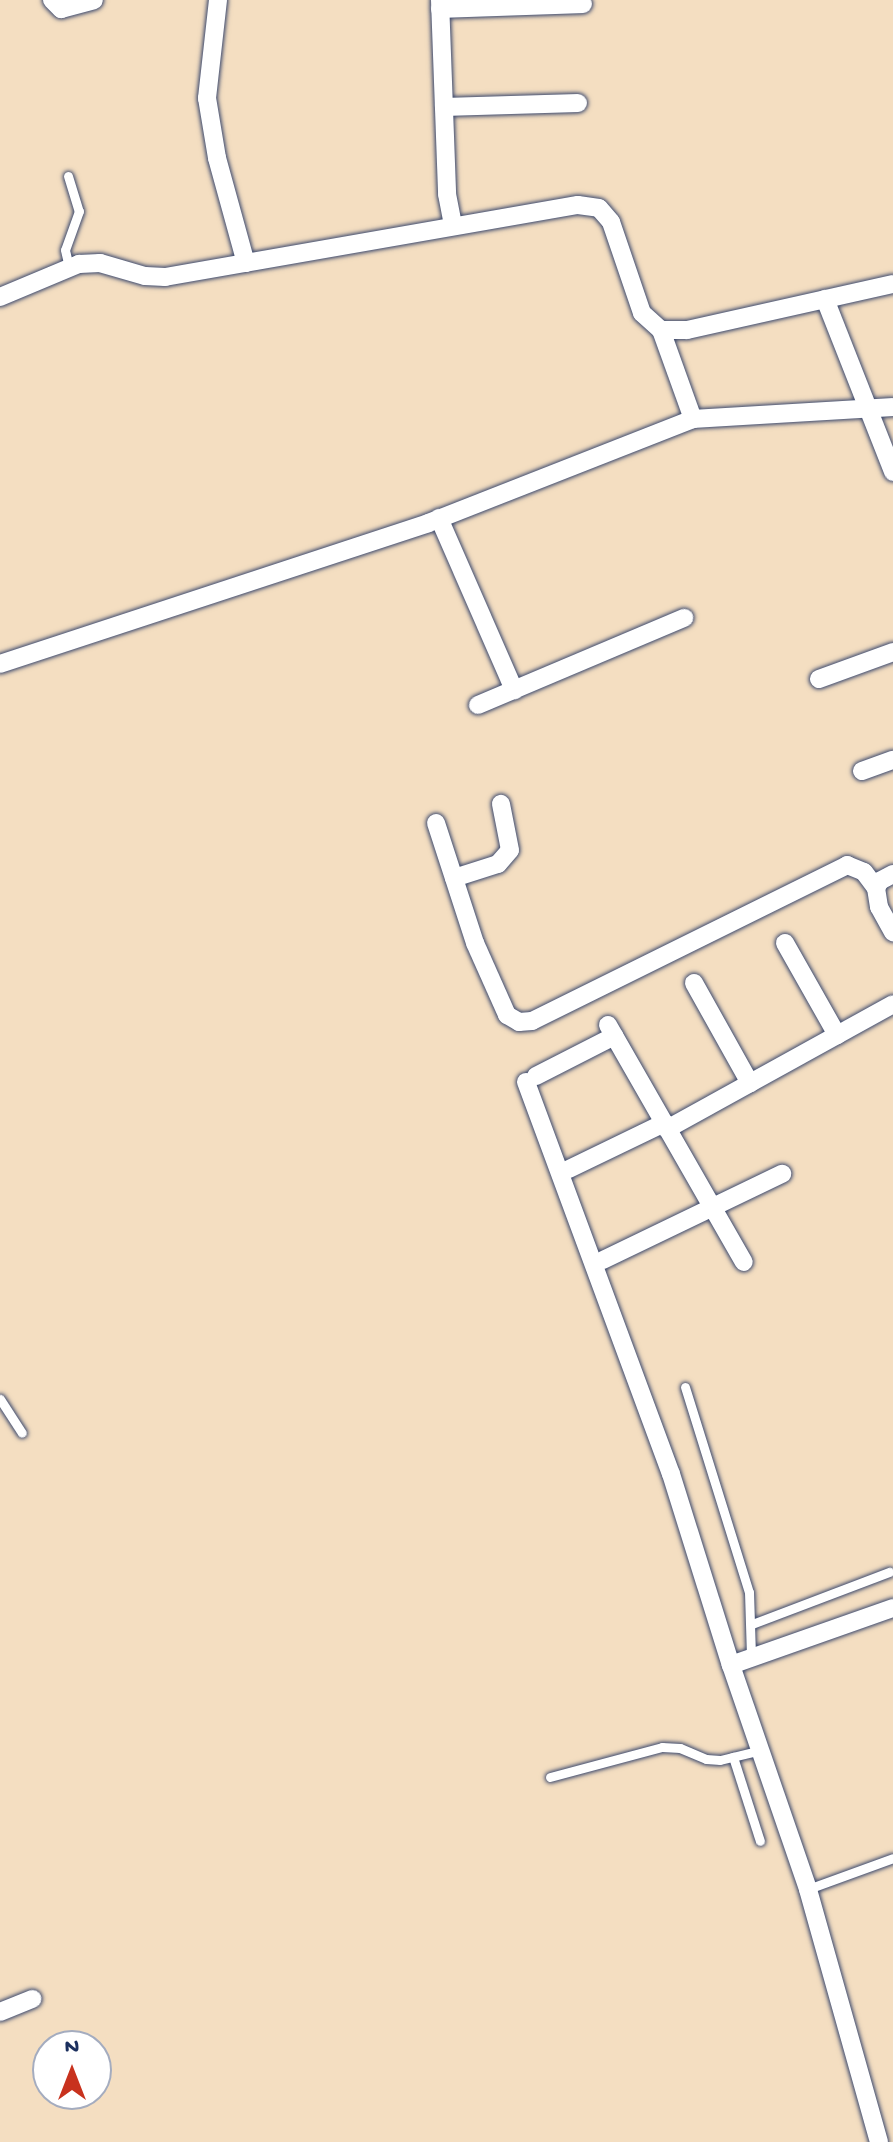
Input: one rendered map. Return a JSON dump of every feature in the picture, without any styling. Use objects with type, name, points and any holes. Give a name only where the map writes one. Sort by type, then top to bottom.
[{"type":"street","points":[[52,0],[61,9],[94,0]]},
{"type":"street","points":[[218,0],[207,98],[217,158],[246,263]]},
{"type":"street","points":[[453,225],[447,194],[440,4],[583,4]]},
{"type":"street","points":[[444,107],[578,103]]},
{"type":"street","points":[[0,297],[69,267],[100,263],[145,276],[165,277],[578,205],[599,208],[611,222],[642,313],[661,330],[693,419]]},
{"type":"street","points":[[661,330],[687,330],[893,284]]},
{"type":"street","points":[[825,299],[893,472]]},
{"type":"street","points":[[0,664],[296,569],[439,518],[693,419],[893,407]]},
{"type":"street","points":[[439,518],[514,690]]},
{"type":"street","points":[[478,705],[684,618]]},
{"type":"street","points":[[819,679],[893,652]]},
{"type":"street","points":[[862,771],[893,760]]},
{"type":"street","points":[[454,878],[498,864],[510,850],[501,804]]},
{"type":"street","points":[[436,823],[475,943],[507,1015],[519,1022],[532,1021],[847,865],[864,872],[876,888],[879,907],[893,932]]},
{"type":"street","points":[[876,888],[880,881],[893,874]]},
{"type":"street","points":[[785,943],[837,1035]]},
{"type":"street","points":[[694,983],[750,1083]]},
{"type":"street","points":[[569,1169],[666,1126],[893,1004]]},
{"type":"street","points":[[744,1262],[611,1031],[531,1079],[671,1474],[731,1665],[808,1889],[879,2142]]},
{"type":"street","points":[[603,1260],[782,1174]]},
{"type":"street","points":[[731,1665],[751,1655],[893,1608]]},
{"type":"street","points":[[0,2012],[33,1999]]},
{"type":"lane","points":[[68,176],[79,211],[65,250],[69,267]]},
{"type":"lane","points":[[685,1387],[745,1578],[752,1624],[751,1655]]},
{"type":"lane","points":[[0,1399],[22,1433]]},
{"type":"lane","points":[[752,1624],[889,1572]]},
{"type":"lane","points":[[550,1777],[662,1747],[680,1748],[706,1759],[761,1750]]},
{"type":"lane","points":[[733,1757],[760,1841]]},
{"type":"lane","points":[[808,1889],[893,1858]]}]
